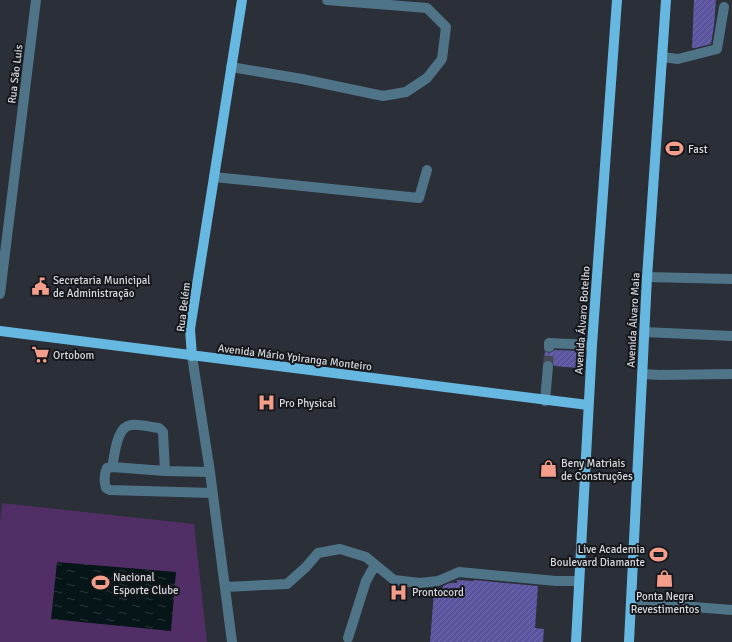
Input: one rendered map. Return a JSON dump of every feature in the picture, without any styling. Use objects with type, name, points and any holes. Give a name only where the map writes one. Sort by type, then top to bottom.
[{"type":"main road","name":"Rua Belém","points":[[192,356],[190,329],[242,0]]},
{"type":"main road","name":"Avenida Álvaro Botelho","points":[[576,642],[588,406],[617,0]]},
{"type":"main road","name":"Avenida Álvaro Maia","points":[[629,642],[647,276],[666,0]]},
{"type":"main road","name":"Avenida Mário Ypiranga Monteiro","points":[[0,330],[588,406]]},
{"type":"street","name":"Rua São Luis","points":[[0,294],[36,0]]},
{"type":"street","points":[[231,67],[302,79],[383,96],[406,92],[427,78],[442,58],[446,27],[427,8],[327,0]]},
{"type":"street","points":[[662,58],[678,59],[717,49],[724,7]]},
{"type":"street","points":[[214,177],[419,198],[427,170]]},
{"type":"street","points":[[647,276],[732,279]]},
{"type":"street","points":[[644,332],[732,336]]},
{"type":"street","points":[[549,348],[549,343],[592,345]]},
{"type":"street","name":"Rua Belém","points":[[192,356],[210,472],[232,642]]},
{"type":"street","points":[[545,400],[548,366]]},
{"type":"street","points":[[642,374],[732,374]]},
{"type":"street","points":[[112,466],[119,434],[123,428],[130,425],[160,428],[163,432],[165,471]]},
{"type":"street","points":[[210,472],[165,471],[112,466],[107,468],[105,472],[104,483],[106,488],[110,490],[212,493]]},
{"type":"street","points":[[225,587],[287,584],[306,567],[318,553],[340,549],[366,557],[394,580],[420,583],[438,581],[459,572],[556,581],[579,581]]},
{"type":"street","points":[[348,638],[366,581],[375,565]]},
{"type":"street","points":[[631,602],[732,610]]},
{"type":"shaded area","name":"Nacional Esporte Clube","points":[[2,503],[194,524],[207,642],[0,642],[0,523]]},
{"type":"water","points":[[57,562],[176,572],[171,631],[51,619]]},
{"type":"building","points":[[694,0],[716,0],[711,44],[692,48]]},
{"type":"building","points":[[555,350],[579,351],[578,368],[554,366],[552,361],[544,361],[545,351],[549,353]]},
{"type":"building","points":[[457,580],[474,580],[538,586],[535,628],[544,629],[543,642],[430,642],[434,592],[442,593],[443,586],[450,583],[457,583]]},
{"type":"tunnel","points":[[548,366],[549,347]]},
{"type":"place","name":"Fast","points":[[675,149]]},
{"type":"place","name":"Secretaria Municipal de Administração","points":[[40,286]]},
{"type":"place","name":"Ortobom","points":[[40,355]]},
{"type":"place","name":"Pro Physical","points":[[266,403]]},
{"type":"place","name":"Beny Matriais de Construções","points":[[548,469]]},
{"type":"place","name":"Live Academia Boulevard Diamante","points":[[658,555]]},
{"type":"place","name":"Ponta Negra Revestimentos","points":[[665,578]]},
{"type":"place","name":"Nacional Esporte Clube","points":[[100,583]]},
{"type":"place","name":"Prontocord","points":[[399,592]]}]
